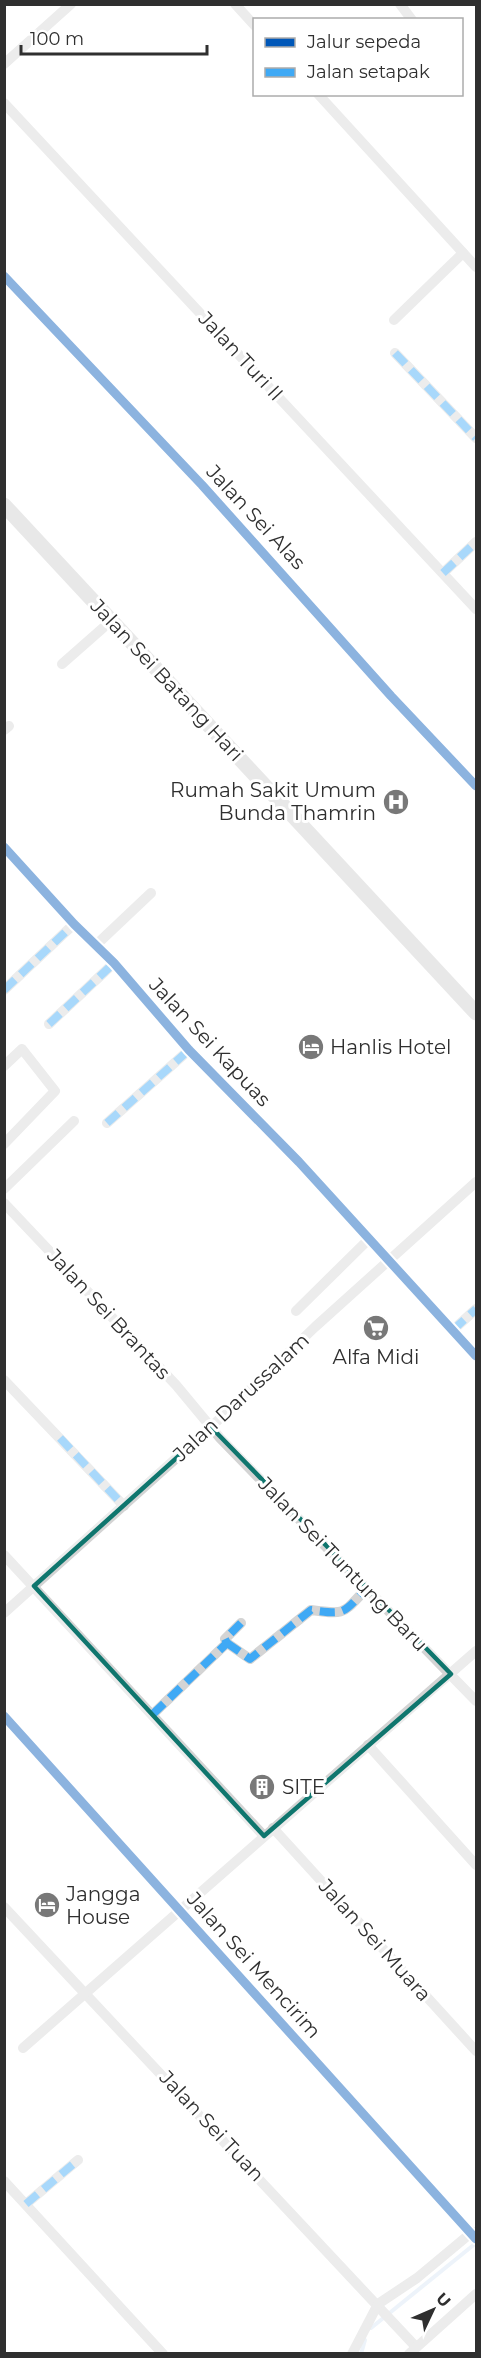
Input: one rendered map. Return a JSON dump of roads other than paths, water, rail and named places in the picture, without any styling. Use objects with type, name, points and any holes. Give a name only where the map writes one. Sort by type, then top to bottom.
[{"type":"street","points":[[235,4],[253,24]]},
{"type":"street","points":[[400,4],[410,18]]},
{"type":"street","points":[[4,64],[68,5]]},
{"type":"street","points":[[320,96],[477,267]]},
{"type":"street","name":"Jalan Turi II","points":[[4,103],[477,609]]},
{"type":"street","points":[[394,320],[463,253]]},
{"type":"street","name":"Jalan Sei Alas","points":[[4,276],[112,393],[202,485],[391,696],[477,786]]},
{"type":"street","points":[[395,353],[477,438]]},
{"type":"street","name":"Jalan Sei Batang Hari","points":[[4,505],[477,1013]]},
{"type":"street","points":[[443,573],[477,542]]},
{"type":"street","points":[[62,664],[112,620]]},
{"type":"street","name":"Jalan Sei Kapuas","points":[[4,847],[74,924],[114,963],[189,1050],[477,1356]]},
{"type":"street","points":[[96,945],[151,893]]},
{"type":"street","points":[[4,990],[74,924]]},
{"type":"street","points":[[49,1024],[114,963]]},
{"type":"street","points":[[4,1066],[22,1049],[55,1091],[4,1144]]},
{"type":"street","points":[[107,1123],[189,1050]]},
{"type":"street","points":[[4,1189],[74,1121]]},
{"type":"street","name":"Jalan Darussalam","points":[[4,1613],[211,1427],[389,1260],[477,1182]]},
{"type":"street","name":"Jalan Sei Brantas","points":[[4,1203],[176,1385],[211,1427]]},
{"type":"street","points":[[296,1311],[369,1239]]},
{"type":"street","points":[[453,1330],[477,1309]]},
{"type":"street","points":[[4,1380],[124,1506]]},
{"type":"street","name":"Jalan Sei Tuntung Baru","points":[[211,1427],[477,1701]]},
{"type":"street","points":[[4,1555],[264,1836]]},
{"type":"street","points":[[241,1623],[225,1639],[227,1643],[250,1659],[311,1610],[338,1614],[345,1612],[367,1588]]},
{"type":"street","points":[[153,1714],[227,1643]]},
{"type":"street","points":[[23,2048],[477,1651]]},
{"type":"street","name":"Jalan Sei Mencirim","points":[[4,1716],[474,2235]]},
{"type":"street","points":[[368,1745],[477,1864]]},
{"type":"street","name":"Jalan Sei Muara","points":[[273,1828],[477,2051]]},
{"type":"street","name":"Jalan Sei Tuan","points":[[4,1907],[87,1992],[380,2307],[413,2350]]},
{"type":"street","points":[[26,2204],[78,2160]]},
{"type":"street","points":[[4,2181],[163,2354]]},
{"type":"street","points":[[352,2354],[380,2307],[474,2235]]},
{"type":"street","points":[[413,2350],[477,2294]]},
{"type":"waterway","points":[[371,2328],[476,2243]]},
{"type":"waterway","points":[[361,2354],[365,2340]]},
{"type":"place","name":"Rumah Sakit Umum Bunda Thamrin","points":[[396,802]]},
{"type":"place","name":"Hanlis Hotel","points":[[311,1047]]},
{"type":"place","name":"Alfa Midi","points":[[376,1328]]},
{"type":"place","name":"SITE","points":[[262,1787]]},
{"type":"place","name":"Jangga House","points":[[47,1905]]}]
